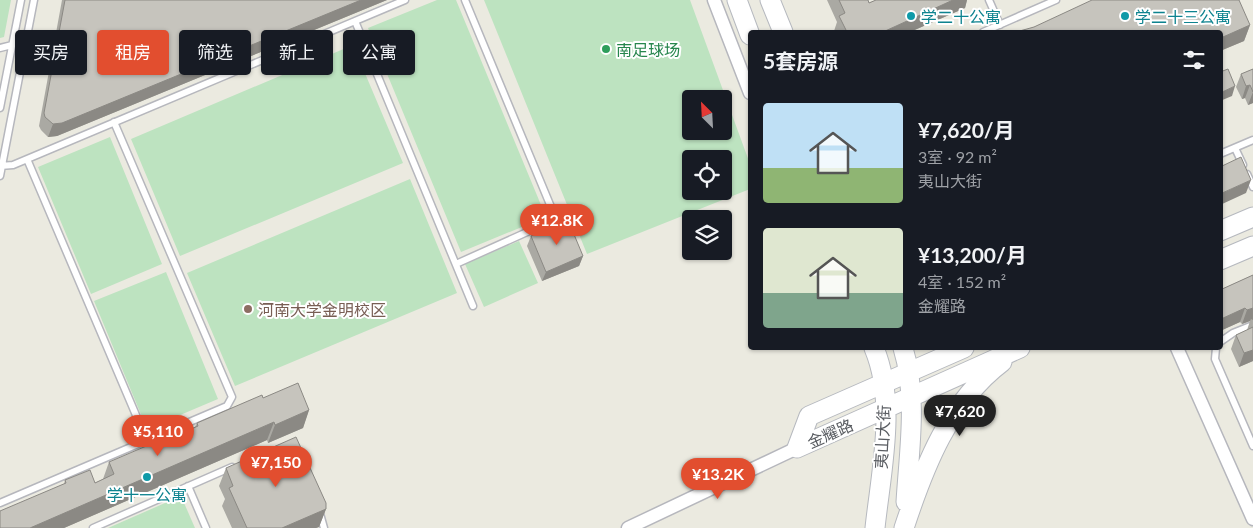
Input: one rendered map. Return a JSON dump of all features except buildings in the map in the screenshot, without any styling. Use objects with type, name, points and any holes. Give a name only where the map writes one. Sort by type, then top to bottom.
[{"type":"main road","points":[[737,0],[748,30]]},
{"type":"main road","points":[[770,0],[782,30]]},
{"type":"main road","points":[[1223,230],[1253,217]]},
{"type":"main road","points":[[1223,259],[1253,246]]},
{"type":"main road","name":"夷山大街","points":[[874,350],[883,385],[885,408],[875,528]]},
{"type":"main road","name":"夷山大街","points":[[904,528],[911,397],[911,372],[905,350]]},
{"type":"main road","name":"金耀路","points":[[797,448],[809,416],[960,350]]},
{"type":"main road","name":"金耀路","points":[[797,448],[1016,350]]},
{"type":"main road","points":[[904,528],[921,475],[958,408],[996,366],[1017,350]]},
{"type":"street","points":[[714,0],[748,88]]},
{"type":"street","points":[[1178,350],[1253,520]]},
{"type":"street","points":[[628,528],[797,448]]},
{"type":"lane","points":[[0,108],[21,0]]},
{"type":"lane","points":[[0,176],[34,0]]},
{"type":"lane","points":[[1,166],[13,165],[405,0]]},
{"type":"lane","points":[[456,264],[556,220],[465,0]]},
{"type":"lane","points":[[989,0],[1000,25]]},
{"type":"lane","points":[[988,30],[1056,0]]},
{"type":"lane","points":[[355,21],[474,306]]},
{"type":"lane","points":[[0,48],[12,44]]},
{"type":"lane","points":[[0,503],[228,406],[232,397],[114,122]]},
{"type":"lane","points":[[1223,153],[1253,140]]},
{"type":"lane","points":[[1236,148],[1253,187]]},
{"type":"lane","points":[[28,158],[147,441]]},
{"type":"lane","points":[[1223,340],[1233,333],[1253,325]]},
{"type":"lane","points":[[1216,350],[1215,359],[1253,446]]},
{"type":"lane","points":[[93,528],[238,464]]},
{"type":"lane","points":[[188,486],[206,528]]},
{"type":"lane","points":[[316,503],[324,520],[324,528]]},
{"type":"green space","points":[[0,0],[11,0],[4,37],[0,38]]},
{"type":"green space","points":[[437,0],[456,0],[546,217],[461,252],[388,75],[415,75],[415,30],[369,30],[368,28]]},
{"type":"green space","points":[[484,0],[690,0],[723,90],[682,90],[682,140],[732,140],[732,115],[748,159],[748,190],[732,196],[732,150],[682,150],[682,200],[722,200],[697,210],[682,210],[682,216],[587,254]]},
{"type":"green space","points":[[343,49],[343,75],[366,75],[403,163],[180,256],[131,139],[282,75],[333,75],[333,53]]},
{"type":"green space","points":[[110,137],[162,264],[91,294],[38,167]]},
{"type":"green space","points":[[410,179],[457,293],[235,386],[187,273]]},
{"type":"green space","points":[[519,241],[538,283],[484,307],[465,264]]},
{"type":"green space","points":[[166,272],[218,399],[147,429],[94,301]]},
{"type":"green space","points":[[181,496],[195,528],[108,528]]},
{"type":"place","name":"学二十公寓","points":[[911,16]]},
{"type":"place","name":"学二十三公寓","points":[[1125,16]]},
{"type":"place","name":"南足球场","points":[[606,49]]},
{"type":"place","name":"河南大学金明校区","points":[[248,309]]},
{"type":"place","name":"学十一公寓","points":[[147,477]]}]
